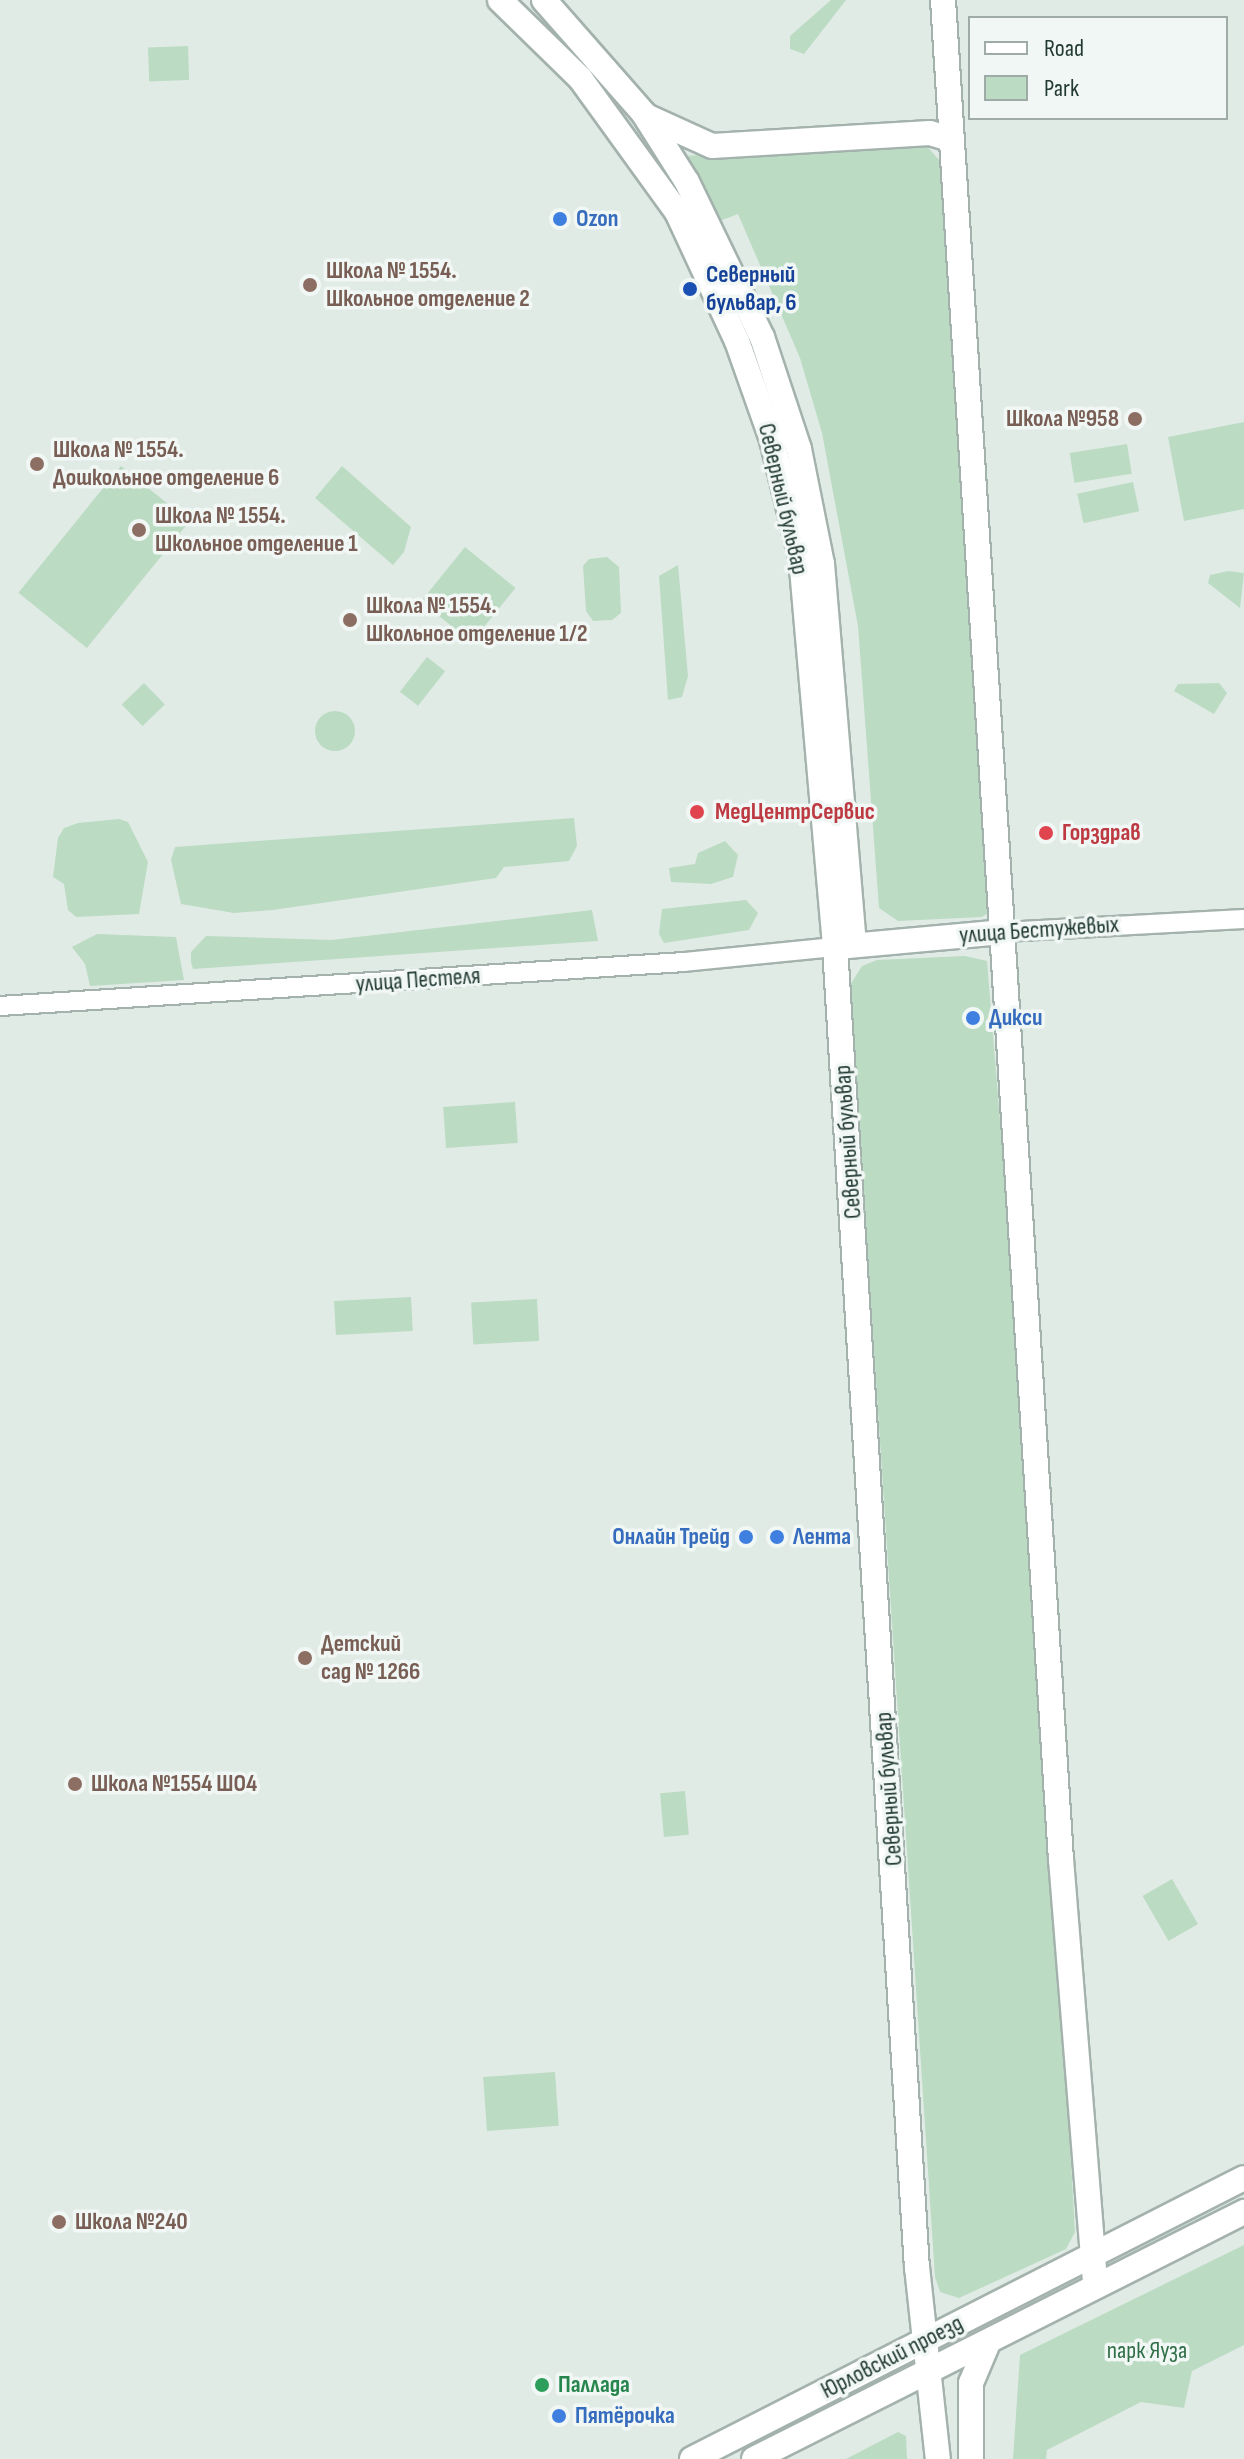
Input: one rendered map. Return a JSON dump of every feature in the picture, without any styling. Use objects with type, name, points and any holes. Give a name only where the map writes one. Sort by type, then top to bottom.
[{"type":"main road","name":"Северный бульвар","points":[[500,0],[580,78],[677,212],[737,341],[772,440],[801,557],[816,773],[845,946]]},
{"type":"main road","name":"Северный бульвар","points":[[544,0],[644,114],[688,184],[762,337],[799,449],[822,564],[925,2340],[938,2459]]},
{"type":"main road","points":[[943,0],[1061,1859],[1095,2285]]},
{"type":"main road","points":[[644,114],[712,146],[930,133],[950,139]]},
{"type":"main road","name":"улица Бестужевых","points":[[845,946],[1003,932]]},
{"type":"main road","name":"Юрловский проезд","points":[[692,2459],[1244,2178]]},
{"type":"main road","name":"Юрловский проезд","points":[[754,2459],[1244,2212]]},
{"type":"main road","points":[[971,2459],[971,2383],[988,2343]]},
{"type":"street","name":"улица Бестужевых","points":[[1003,932],[1244,919]]},
{"type":"street","name":"улица Пестеля","points":[[0,1006],[713,960],[845,946]]},
{"type":"green space","points":[[831,0],[846,0],[804,54],[790,49],[790,36]]},
{"type":"green space","points":[[188,46],[189,80],[149,81],[148,47]]},
{"type":"green space","points":[[925,144],[946,168],[991,911],[982,917],[898,921],[879,908],[858,626],[822,433],[800,358],[738,214],[717,222],[681,156]]},
{"type":"green space","points":[[1244,422],[1244,509],[1184,521],[1168,437]]},
{"type":"green space","points":[[1127,444],[1132,474],[1074,483],[1070,453]]},
{"type":"green space","points":[[121,466],[189,521],[87,648],[18,593]]},
{"type":"green space","points":[[342,466],[411,527],[404,552],[393,565],[315,498]]},
{"type":"green space","points":[[1133,482],[1139,511],[1083,523],[1077,494]]},
{"type":"green space","points":[[465,547],[516,588],[471,642],[421,601]]},
{"type":"green space","points":[[607,557],[619,567],[621,613],[612,620],[593,621],[586,611],[583,566],[589,559]]},
{"type":"green space","points":[[678,565],[688,676],[682,697],[668,700],[659,576]]},
{"type":"green space","points":[[1228,571],[1244,573],[1240,608],[1208,583],[1210,575]]},
{"type":"green space","points":[[427,657],[445,671],[418,706],[400,692]]},
{"type":"green space","points":[[144,683],[165,705],[143,726],[122,705]]},
{"type":"green space","points":[[1219,683],[1227,693],[1214,714],[1174,691],[1178,684]]},
{"type":"green space","points":[[335,711],[349,717],[355,731],[349,745],[335,751],[321,745],[315,731],[321,717]]},
{"type":"green space","points":[[574,818],[577,846],[569,861],[504,867],[496,878],[273,910],[234,913],[181,904],[171,860],[175,847]]},
{"type":"green space","points":[[119,819],[128,822],[148,862],[139,914],[76,917],[68,910],[64,884],[53,877],[58,838],[64,828],[78,823]]},
{"type":"green space","points":[[725,841],[738,855],[733,877],[711,884],[671,882],[669,868],[695,864],[698,853]]},
{"type":"green space","points":[[746,900],[758,913],[749,930],[664,943],[659,934],[662,909]]},
{"type":"green space","points":[[592,910],[598,941],[193,969],[191,962],[191,952],[206,936],[331,940]]},
{"type":"green space","points":[[97,934],[176,937],[184,980],[90,986],[85,964],[72,947]]},
{"type":"green space","points":[[965,956],[987,961],[1039,1600],[1075,2232],[1066,2249],[959,2298],[940,2292],[935,2277],[850,985],[862,966],[877,960]]},
{"type":"green space","points":[[515,1102],[518,1143],[446,1148],[443,1107]]},
{"type":"green space","points":[[411,1297],[413,1331],[336,1335],[334,1301]]},
{"type":"green space","points":[[537,1299],[539,1341],[473,1344],[471,1302]]},
{"type":"green space","points":[[685,1791],[689,1835],[664,1837],[660,1793]]},
{"type":"green space","points":[[1172,1879],[1198,1924],[1169,1941],[1143,1896]]},
{"type":"green space","points":[[555,2072],[559,2126],[487,2131],[483,2077]]},
{"type":"green space","name":"парк Яуза","points":[[1244,2245],[1244,2345],[1192,2371],[1184,2408],[1141,2402],[1047,2450],[1046,2459],[1013,2459],[1020,2355]]},
{"type":"green space","points":[[898,2432],[906,2436],[907,2459],[846,2459]]},
{"type":"place","name":"Ozon","points":[[560,219]]},
{"type":"place","name":"Школа № 1554. Школьное отделение 2","points":[[310,285]]},
{"type":"place","name":"Северный бульвар, 6","points":[[690,289]]},
{"type":"place","name":"Школа №958","points":[[1135,419]]},
{"type":"place","name":"Школа № 1554. Дошкольное отделение 6","points":[[37,464]]},
{"type":"place","name":"Школа № 1554. Школьное отделение 1","points":[[139,530]]},
{"type":"place","name":"Школа № 1554. Школьное отделение 1/2","points":[[350,620]]},
{"type":"place","name":"МедЦентрСервис","points":[[697,812]]},
{"type":"place","name":"Горздрав","points":[[1046,833]]},
{"type":"place","name":"Дикси","points":[[973,1018]]},
{"type":"place","name":"Онлайн Трейд","points":[[746,1537]]},
{"type":"place","name":"Лента","points":[[777,1537]]},
{"type":"place","name":"Детский сад № 1266","points":[[305,1658]]},
{"type":"place","name":"Школа №1554 ШО4","points":[[75,1784]]},
{"type":"place","name":"Школа №240","points":[[59,2222]]},
{"type":"place","name":"Паллада","points":[[542,2385]]},
{"type":"place","name":"Пятёрочка","points":[[559,2416]]}]
